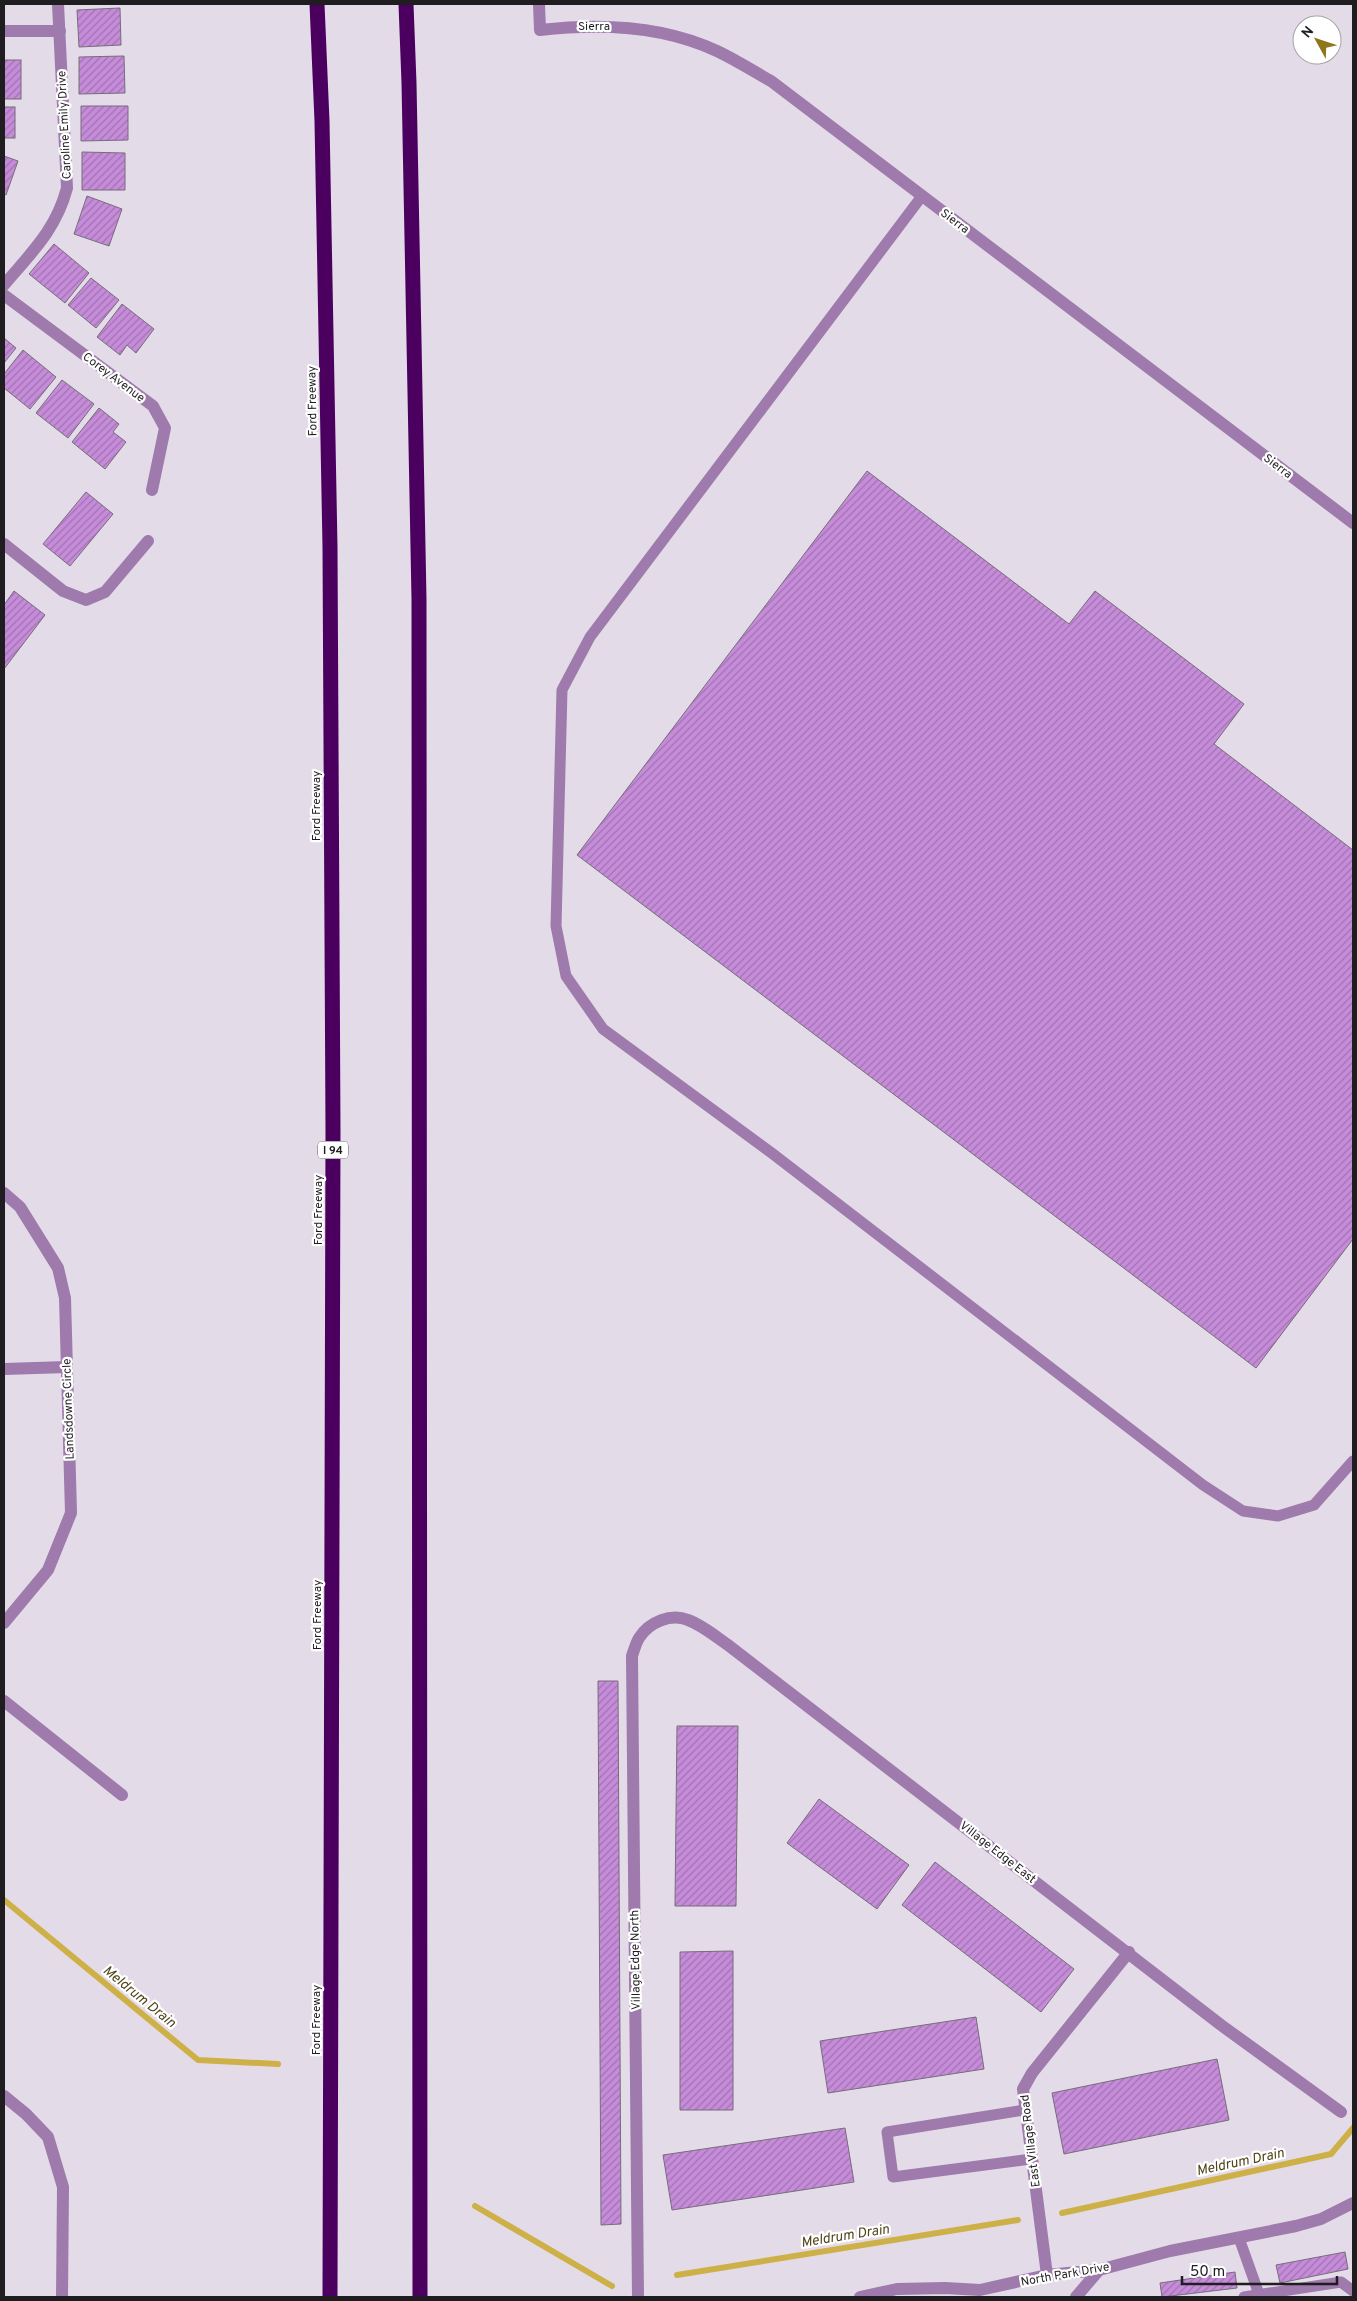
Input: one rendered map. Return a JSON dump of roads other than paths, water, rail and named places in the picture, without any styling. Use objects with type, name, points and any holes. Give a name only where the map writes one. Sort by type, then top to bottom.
[{"type":"highway","name":"Ford Freeway","points":[[317,4],[322,121],[330,547],[333,1120],[330,2297]]},
{"type":"highway","points":[[406,4],[410,93],[419,599],[420,2297]]},
{"type":"street","name":"Caroline Emily Drive","points":[[4,285],[49,231],[62,210],[67,188],[58,4]]},
{"type":"street","name":"Sierra","points":[[539,4],[540,30],[580,26],[633,28],[681,37],[716,51],[771,81],[1353,523]]},
{"type":"street","points":[[4,31],[60,31]]},
{"type":"street","name":"Corey Avenue","points":[[4,295],[153,406],[165,428],[152,490]]},
{"type":"street","points":[[4,544],[63,591],[86,600],[105,592],[148,541]]},
{"type":"street","name":"Landsdowne Circle","points":[[4,1193],[20,1207],[58,1268],[66,1298],[71,1513],[48,1570],[4,1623]]},
{"type":"street","points":[[4,1369],[67,1367]]},
{"type":"street","name":"Village Edge East","points":[[648,1627],[662,1620],[676,1617],[687,1619],[701,1626],[1129,1952],[1221,2025],[1340,2112]]},
{"type":"street","name":"Village Edge North","points":[[638,2297],[632,1656],[638,1638],[648,1627]]},
{"type":"street","points":[[4,1701],[122,1795]]},
{"type":"street","name":"East Village Road","points":[[1047,2275],[1024,2110],[1023,2089],[1032,2073],[1129,1952]]},
{"type":"street","points":[[4,2096],[26,2114],[48,2137],[63,2187],[62,2297]]},
{"type":"street","name":"North Park Drive","points":[[860,2297],[897,2289],[945,2288],[986,2294],[1047,2275],[1099,2270],[1170,2251],[1239,2238],[1321,2219],[1353,2203]]},
{"type":"street","points":[[1076,2297],[1099,2270]]},
{"type":"lane","points":[[922,196],[590,637],[562,690],[556,926],[566,976],[603,1029],[774,1154],[1204,1485],[1244,1511],[1278,1516],[1314,1505],[1353,1461]]},
{"type":"lane","points":[[1024,2110],[887,2132],[893,2177],[1031,2159]]},
{"type":"lane","points":[[1239,2238],[1260,2296]]},
{"type":"lane","points":[[1244,2297],[1341,2282],[1353,2291]]},
{"type":"waterway","name":"Meldrum Drain","points":[[4,1900],[198,2060],[278,2064]]},
{"type":"waterway","name":"Meldrum Drain","points":[[1062,2213],[1331,2154],[1353,2128]]},
{"type":"waterway","name":"Meldrum Drain","points":[[475,2206],[612,2286]]},
{"type":"waterway","name":"Meldrum Drain","points":[[677,2275],[1018,2220]]}]
